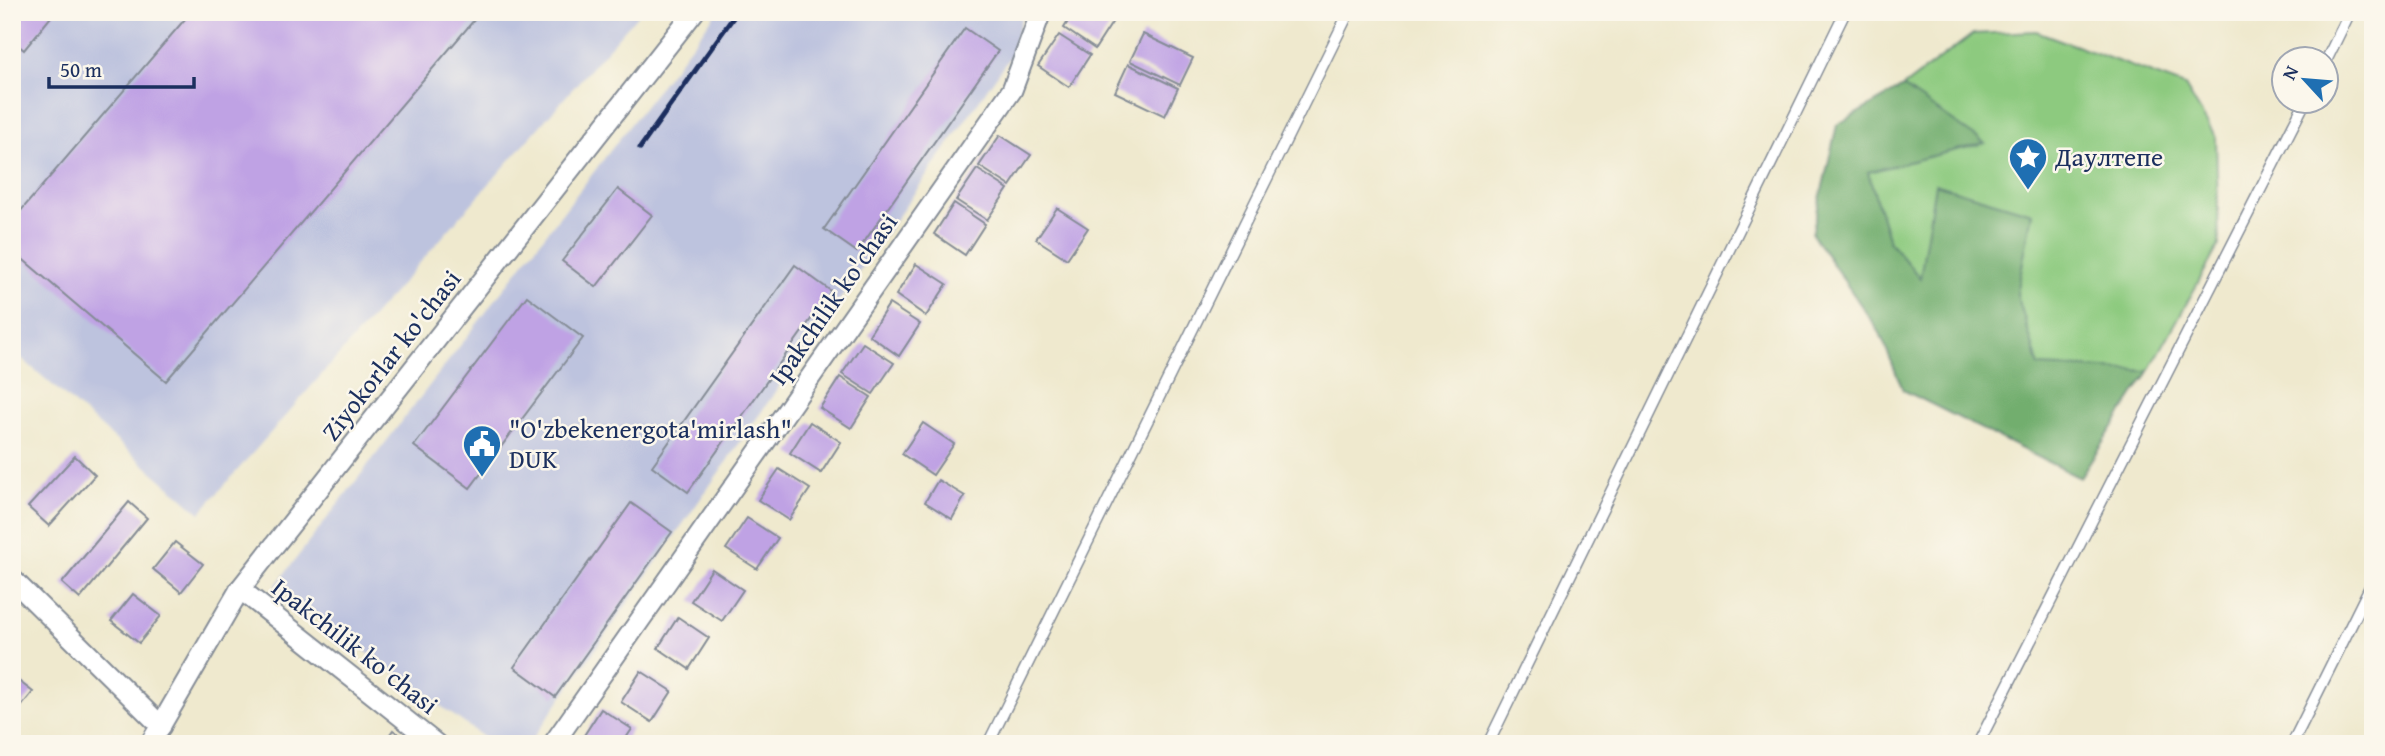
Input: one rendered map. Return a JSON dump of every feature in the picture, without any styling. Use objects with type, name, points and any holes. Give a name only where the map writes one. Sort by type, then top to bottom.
[{"type":"street","name":"Ziyokorlar ko'chasi","points":[[150,744],[240,589],[694,12]]},
{"type":"street","name":"Ipakchilik ko'chasi","points":[[553,744],[1012,90],[1041,12]]},
{"type":"street","points":[[12,579],[160,726]]},
{"type":"street","name":"Ipakchilik ko'chasi","points":[[240,589],[436,744]]},
{"type":"lane","points":[[988,744],[1349,12]]},
{"type":"lane","points":[[1488,744],[1845,12]]},
{"type":"lane","points":[[2333,46],[2350,12]]},
{"type":"lane","points":[[1978,744],[2298,116]]},
{"type":"lane","points":[[2292,744],[2373,581]]},
{"type":"shaded area","points":[[12,12],[640,12],[200,513],[12,350]]},
{"type":"shaded area","points":[[717,12],[1023,12],[1011,55],[529,744],[493,744],[275,586]]},
{"type":"green space","points":[[2036,31],[2185,86],[2216,138],[2219,245],[2144,380],[2030,380],[1917,295],[1878,261],[1852,158],[1944,136],[1903,87],[1973,34]]},
{"type":"green space","points":[[1903,87],[1985,143],[1868,172],[1889,241],[1920,278],[1935,184],[2032,213],[2017,294],[2039,366],[2149,371],[2080,478],[1903,390],[1880,333],[1812,234],[1837,125]]},
{"type":"building","points":[[12,12],[55,12],[24,50],[12,40]]},
{"type":"building","points":[[191,12],[481,12],[166,381],[12,250],[12,221]]},
{"type":"building","points":[[1074,12],[1107,12],[1115,18],[1095,49],[1064,28]]},
{"type":"building","points":[[965,28],[998,51],[857,252],[824,229]]},
{"type":"building","points":[[1143,34],[1193,58],[1180,85],[1130,61]]},
{"type":"building","points":[[1059,35],[1090,55],[1069,87],[1038,66]]},
{"type":"building","points":[[1128,64],[1178,88],[1165,116],[1115,92]]},
{"type":"building","points":[[1000,135],[1031,155],[1010,186],[979,166]]},
{"type":"building","points":[[977,169],[1008,189],[987,220],[956,200]]},
{"type":"building","points":[[618,189],[652,215],[596,287],[562,261]]},
{"type":"building","points":[[954,203],[985,224],[965,255],[934,234]]},
{"type":"building","points":[[1057,208],[1088,228],[1067,259],[1036,239]]},
{"type":"building","points":[[916,264],[947,284],[926,316],[896,295]]},
{"type":"building","points":[[795,265],[831,291],[688,492],[652,466]]},
{"type":"building","points":[[527,296],[583,338],[470,488],[414,446]]},
{"type":"building","points":[[889,304],[920,324],[899,356],[869,335]]},
{"type":"building","points":[[863,343],[894,363],[873,394],[842,374]]},
{"type":"building","points":[[840,377],[871,397],[851,428],[820,408]]},
{"type":"building","points":[[810,422],[841,442],[821,473],[790,453]]},
{"type":"building","points":[[923,423],[954,444],[933,475],[902,454]]},
{"type":"building","points":[[75,456],[95,475],[49,526],[28,507]]},
{"type":"building","points":[[779,469],[810,489],[789,520],[758,500]]},
{"type":"building","points":[[938,480],[965,496],[952,519],[925,502]]},
{"type":"building","points":[[129,502],[147,518],[80,599],[62,583]]},
{"type":"building","points":[[631,503],[672,532],[555,697],[514,667]]},
{"type":"building","points":[[747,518],[778,538],[757,569],[726,549]]},
{"type":"building","points":[[175,542],[203,564],[181,592],[153,569]]},
{"type":"building","points":[[712,569],[743,590],[722,621],[691,601]]},
{"type":"building","points":[[133,594],[161,616],[139,643],[111,621]]},
{"type":"building","points":[[678,617],[709,638],[689,669],[658,648]]},
{"type":"building","points":[[641,671],[672,691],[652,722],[621,702]]},
{"type":"building","points":[[12,676],[33,692],[12,718]]},
{"type":"building","points":[[601,709],[632,729],[622,744],[587,744],[581,740]]},
{"type":"building","points":[[393,730],[412,744],[383,744]]},
{"type":"railway","points":[[640,148],[737,12]]},
{"type":"place","name":"Даултепе","points":[[2028,191]]},
{"type":"place","name":"\"O'zbekenergota'mirlash\" DUK","points":[[482,478]]}]
